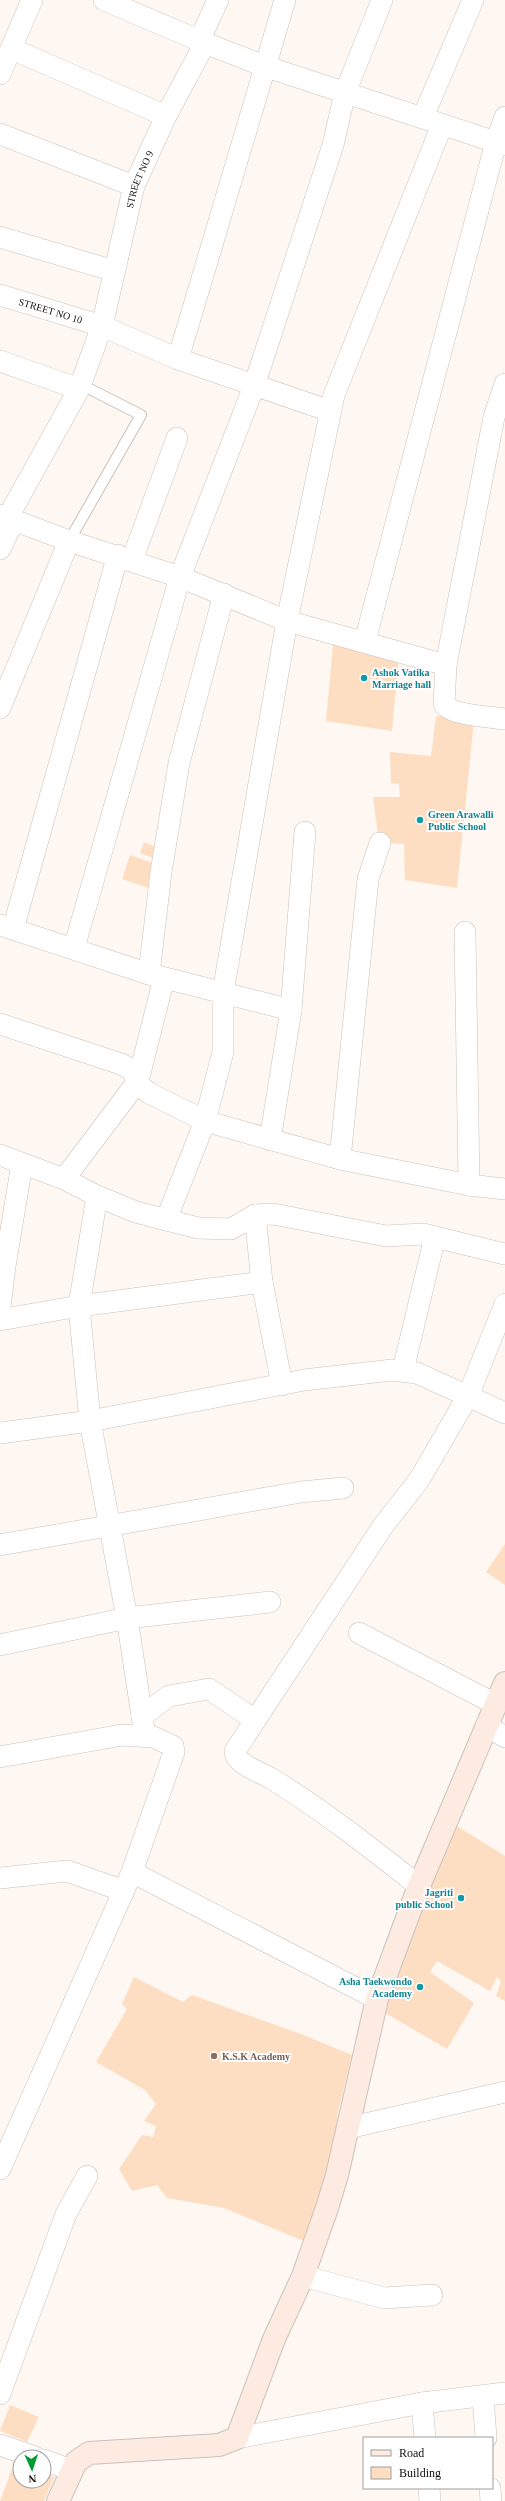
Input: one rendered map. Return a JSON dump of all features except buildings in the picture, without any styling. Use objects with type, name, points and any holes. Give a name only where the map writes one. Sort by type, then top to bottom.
[{"type":"street","points":[[0,74],[32,0]]},
{"type":"street","points":[[104,0],[202,42],[264,66],[501,143]]},
{"type":"street","name":"STREET NO 9","points":[[0,549],[7,517],[80,386],[102,326],[134,186],[202,42],[218,0]]},
{"type":"street","points":[[178,359],[264,66],[285,0]]},
{"type":"street","points":[[74,948],[180,577],[254,386],[334,145],[345,93],[382,0]]},
{"type":"street","points":[[166,1220],[205,1121],[223,1052],[223,992],[287,620],[334,395],[433,121],[473,0]]},
{"type":"street","points":[[12,49],[166,116]]},
{"type":"street","points":[[365,641],[501,143],[505,117]]},
{"type":"street","points":[[0,134],[134,186]]},
{"type":"street","points":[[0,237],[114,271]]},
{"type":"street","name":"STREET NO 10","points":[[0,295],[102,326],[178,359],[330,411]]},
{"type":"street","points":[[0,361],[80,386]]},
{"type":"street","points":[[505,384],[494,417],[446,665],[444,704],[447,709],[505,719]]},
{"type":"street","points":[[177,438],[125,558],[6,927],[156,976],[291,1010]]},
{"type":"street","points":[[7,517],[69,541],[180,577],[287,620],[446,665]]},
{"type":"street","points":[[0,708],[69,541]]},
{"type":"street","points":[[64,1179],[138,1081],[156,976],[161,872],[179,763],[224,594]]},
{"type":"street","points":[[270,1140],[291,1010],[305,832]]},
{"type":"street","points":[[340,1159],[368,879],[380,843]]},
{"type":"street","points":[[465,932],[469,1185]]},
{"type":"street","points":[[0,1024],[121,1064],[132,1070],[138,1081],[149,1093],[205,1121],[340,1159],[469,1185],[505,1189]]},
{"type":"street","points":[[0,1155],[64,1179],[97,1196],[136,1212],[213,1230],[236,1227],[254,1215],[273,1214],[386,1236],[424,1234],[505,1254]]},
{"type":"street","points":[[0,1307],[4,1266],[22,1164]]},
{"type":"street","points":[[0,2169],[132,1872],[174,1752],[173,1746],[144,1726],[127,1618],[90,1420],[79,1306],[97,1196]]},
{"type":"street","points":[[254,1215],[262,1282],[282,1385]]},
{"type":"street","points":[[403,1370],[435,1237]]},
{"type":"street","points":[[0,1320],[79,1306],[262,1282]]},
{"type":"street","points":[[419,1886],[353,1834],[272,1779],[240,1761],[235,1751],[382,1526],[419,1480],[468,1396],[505,1304]]},
{"type":"street","points":[[0,1433],[90,1420],[312,1379],[403,1370],[417,1374],[505,1413]]},
{"type":"street","points":[[0,1545],[301,1492],[344,1488]]},
{"type":"street","points":[[0,1645],[127,1618],[270,1602]]},
{"type":"street","points":[[359,1633],[495,1704]]},
{"type":"street","points":[[237,2438],[274,2339],[303,2276],[337,2175],[377,1999],[419,1886],[505,1683]]},
{"type":"street","points":[[0,1757],[122,1735],[144,1726],[169,1696],[209,1690],[219,1694],[255,1720]]},
{"type":"street","points":[[486,1726],[505,1737]]},
{"type":"street","points":[[0,1878],[66,1871],[124,1891]]},
{"type":"street","points":[[132,1872],[377,1999]]},
{"type":"street","points":[[348,2128],[505,2092]]},
{"type":"street","points":[[0,2394],[66,2214],[88,2176]]},
{"type":"street","points":[[303,2276],[384,2298],[432,2295]]},
{"type":"street","points":[[58,2501],[72,2470],[83,2455],[89,2453],[220,2445],[237,2438],[422,2403],[505,2394]]},
{"type":"street","points":[[483,2397],[486,2437]]},
{"type":"street","points":[[422,2403],[425,2437]]},
{"type":"street","points":[[0,2445],[12,2449]]},
{"type":"street","points":[[52,2463],[72,2470]]},
{"type":"street","points":[[428,2489],[430,2501]]},
{"type":"street","points":[[490,2489],[491,2501]]},
{"type":"lane","points":[[69,541],[141,416],[80,386]]},
{"type":"place","name":"Ashok Vatika Marriage hall","points":[[364,678]]},
{"type":"place","name":"Green Arawalli Public School","points":[[420,820]]},
{"type":"place","name":"Jagriti public School","points":[[461,1898]]},
{"type":"place","name":"Asha Taekwondo Academy","points":[[420,1987]]},
{"type":"place","name":"K.S.K Academy","points":[[214,2056]]}]
